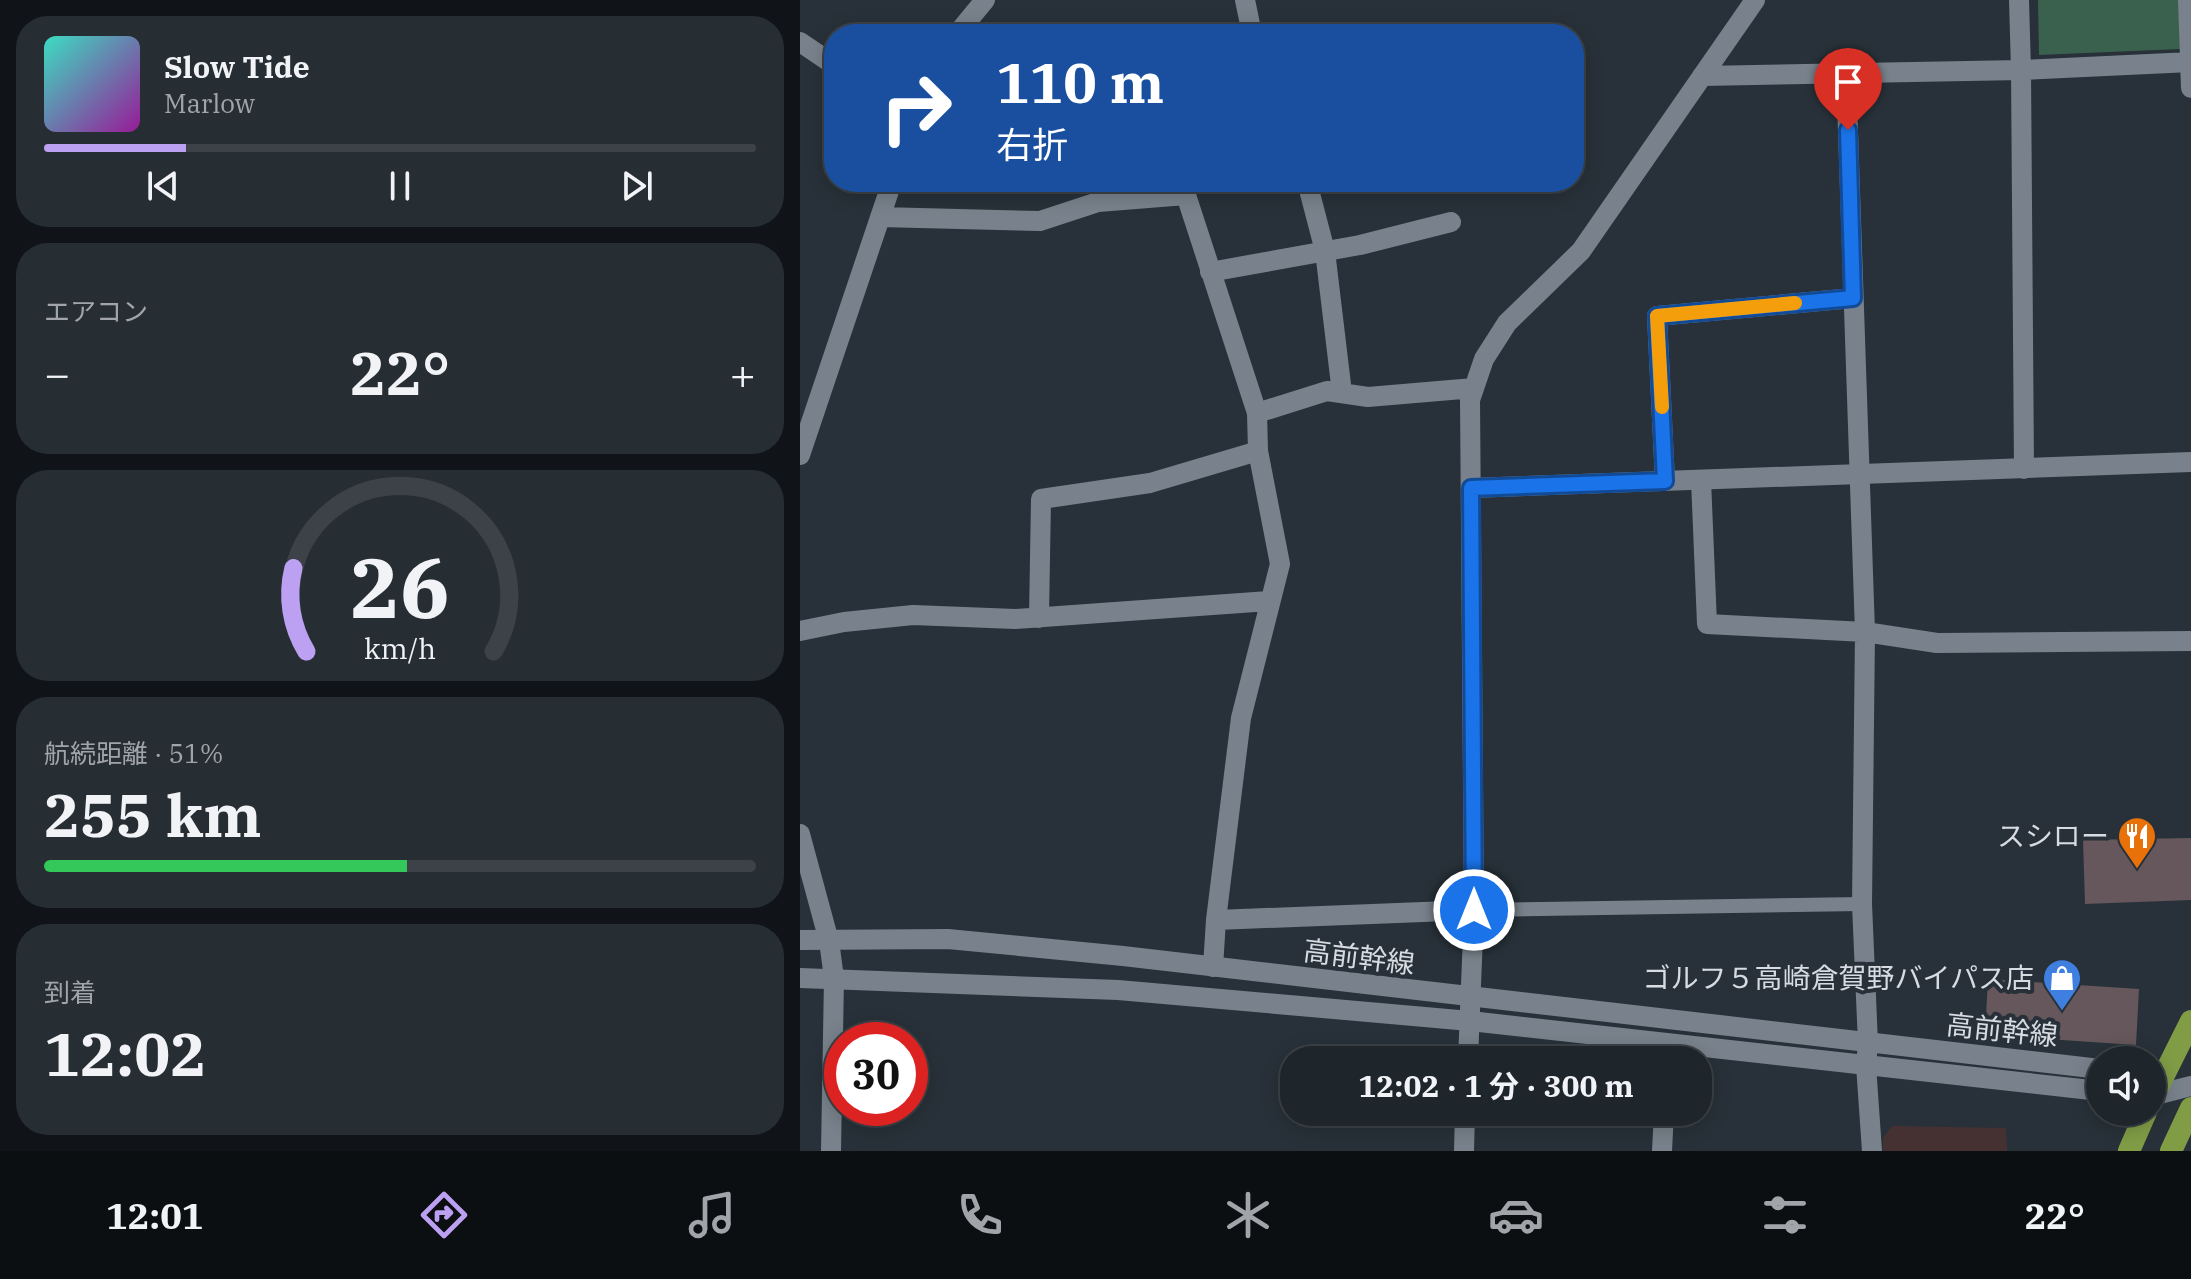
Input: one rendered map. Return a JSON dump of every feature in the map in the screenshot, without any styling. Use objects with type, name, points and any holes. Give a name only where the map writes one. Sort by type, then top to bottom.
[{"type":"highway","points":[[2166,1068],[2191,1021]]},
{"type":"highway","points":[[2171,1151],[2191,1108]]},
{"type":"highway","points":[[2129,1151],[2139,1126]]},
{"type":"street","points":[[965,24],[985,0]]},
{"type":"street","points":[[1245,0],[1250,24]]},
{"type":"street","points":[[1469,1046],[1474,910],[1470,400],[1484,359],[1507,323],[1581,251],[1755,0]]},
{"type":"street","points":[[2019,0],[2024,469]]},
{"type":"street","points":[[2188,0],[2191,88]]},
{"type":"street","points":[[800,42],[824,58]]},
{"type":"street","points":[[1702,76],[2021,70],[2190,62]]},
{"type":"street","points":[[1846,73],[1865,632],[1862,904],[1872,1151]]},
{"type":"street","points":[[800,455],[889,192]]},
{"type":"street","points":[[1310,192],[1325,251],[1342,393]]},
{"type":"street","points":[[880,217],[1040,221],[1098,202],[1186,195],[1257,413],[1258,451],[1280,564],[1241,718],[1213,967]]},
{"type":"street","points":[[1210,272],[1325,251],[1451,222]]},
{"type":"street","points":[[1665,481],[1657,316],[1853,298]]},
{"type":"street","points":[[1257,413],[1327,391],[1368,397],[1474,388]]},
{"type":"street","points":[[1039,618],[1041,499],[1150,483],[1258,451]]},
{"type":"street","points":[[1471,488],[2191,462]]},
{"type":"street","points":[[1701,480],[1707,624],[1865,632],[1937,643],[2191,641]]},
{"type":"street","points":[[800,631],[844,622],[913,615],[1039,618],[1269,601]]},
{"type":"street","points":[[800,834],[829,941],[834,978],[831,1151]]},
{"type":"street","points":[[1216,920],[1474,910]]},
{"type":"street","name":"高前幹線","points":[[800,940],[948,939],[1747,1028],[1867,1054],[2086,1089]]},
{"type":"street","name":"高前幹線","points":[[800,978],[1118,990],[1470,1021],[1634,1046]]},
{"type":"street","name":"高前幹線","points":[[1712,1052],[1867,1054],[2086,1068]]},
{"type":"street","points":[[2166,1090],[2191,1084]]},
{"type":"street","points":[[1464,1151],[1465,1126]]},
{"type":"street","points":[[1662,1151],[1663,1126]]},
{"type":"lane","points":[[1474,910],[1862,904]]},
{"type":"shaded area","points":[[1892,1126],[2006,1128],[2007,1151],[1883,1151],[1883,1138]]},
{"type":"green space","points":[[2038,0],[2179,0],[2180,49],[2039,55]]},
{"type":"building","name":"スシロー","points":[[2191,838],[2191,900],[2085,904],[2083,840]]},
{"type":"building","name":"ゴルフ５高崎倉賀野バイパス店","points":[[1988,979],[2139,989],[2136,1045],[1985,1035]]},
{"type":"slow traffic","points":[[1662,407],[1657,316],[1795,303]]},
{"type":"place","name":"スシロー","points":[[2137,870]]},
{"type":"place","name":"ゴルフ５高崎倉賀野バイパス店","points":[[2062,1012]]},
{"type":"route","points":[[1474,910],[1471,488],[1665,481],[1657,316],[1853,298],[1848,130]]}]
